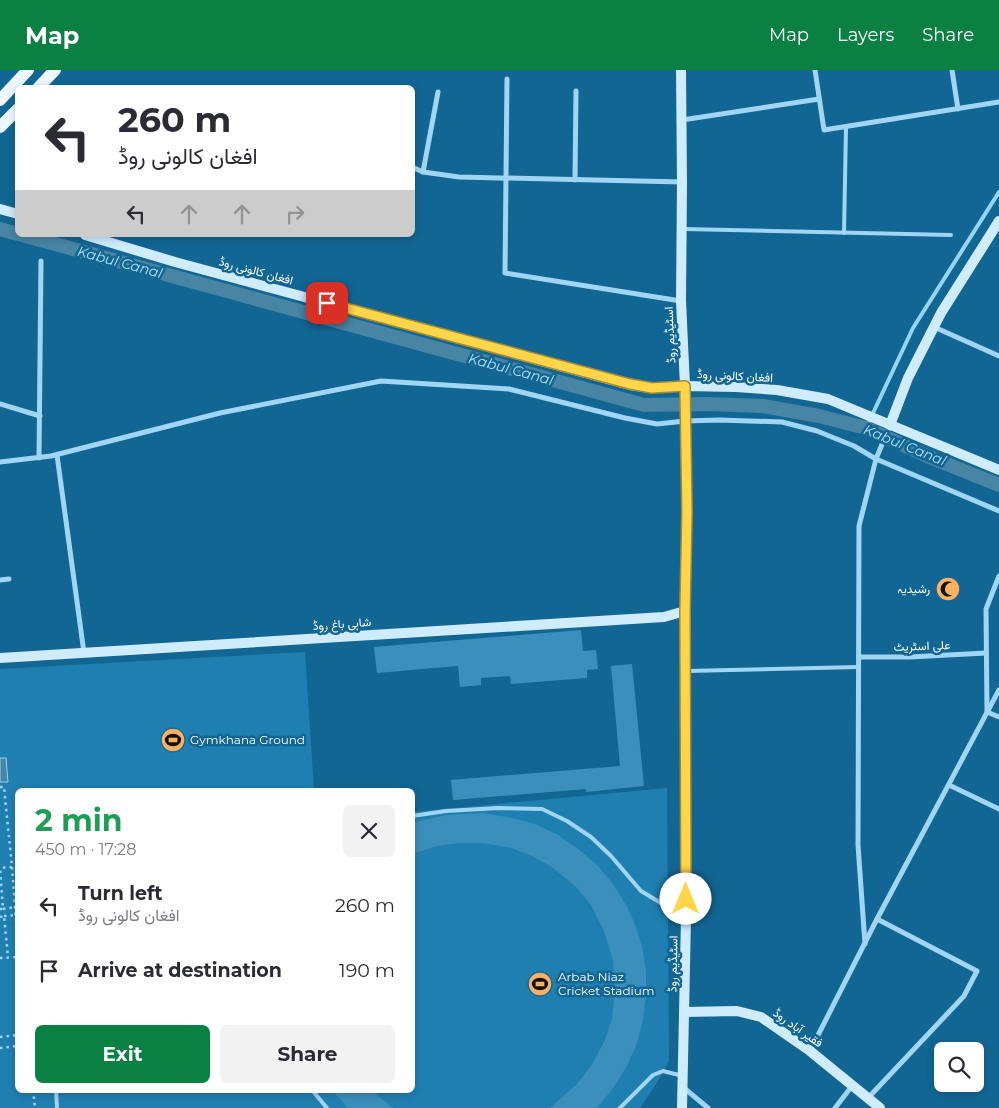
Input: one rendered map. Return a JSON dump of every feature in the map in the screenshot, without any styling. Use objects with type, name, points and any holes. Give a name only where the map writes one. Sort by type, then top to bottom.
[{"type":"main road","points":[[0,100],[28,70]]},
{"type":"main road","points":[[41,85],[55,70]]},
{"type":"main road","name":"اسٹیڈیم روڈ","points":[[681,70],[681,300],[687,512],[685,611],[686,918],[682,1108]]},
{"type":"main road","points":[[0,127],[15,112]]},
{"type":"main road","points":[[0,209],[15,213]]},
{"type":"main road","points":[[888,426],[908,378],[933,327],[999,221]]},
{"type":"main road","name":"افغان کالونی روڈ","points":[[92,237],[175,262],[621,382],[652,388],[777,390],[828,399],[865,414],[888,426],[999,470]]},
{"type":"main road","name":"شاہی باغ روڈ","points":[[0,658],[664,617],[685,611]]},
{"type":"main road","name":"فقیر آباد روڈ","points":[[685,1012],[738,1010],[761,1017],[810,1051],[880,1108]]},
{"type":"street","points":[[815,70],[824,130],[999,102]]},
{"type":"street","points":[[952,70],[958,109]]},
{"type":"street","points":[[507,79],[505,273],[681,300]]},
{"type":"street","points":[[575,180],[576,91]]},
{"type":"street","points":[[423,172],[438,92]]},
{"type":"street","points":[[681,120],[819,100]]},
{"type":"street","points":[[415,169],[423,172],[459,176],[682,182]]},
{"type":"street","points":[[40,458],[41,261]]},
{"type":"street","points":[[933,327],[999,356]]},
{"type":"street","points":[[0,462],[57,455],[220,413],[381,381],[509,389],[625,418],[657,424],[719,420],[782,422],[817,431],[854,446],[876,459],[999,511]]},
{"type":"street","points":[[0,404],[40,416]]},
{"type":"street","points":[[865,944],[858,845],[859,526],[878,452],[888,426]]},
{"type":"street","points":[[57,455],[84,652]]},
{"type":"street","points":[[987,712],[986,609],[999,576]]},
{"type":"street","points":[[0,580],[9,579]]},
{"type":"street","name":"علی اسٹریٹ","points":[[859,657],[910,657],[986,653]]},
{"type":"street","points":[[810,1051],[877,919],[999,690]]},
{"type":"street","points":[[987,712],[999,717]]},
{"type":"street","points":[[949,785],[999,809]]},
{"type":"street","points":[[868,1098],[964,996],[977,971],[877,919]]},
{"type":"street","points":[[835,1108],[852,1085]]},
{"type":"street","points":[[683,1088],[708,1108]]},
{"type":"lane","points":[[844,233],[846,126]]},
{"type":"lane","points":[[681,229],[951,235]]},
{"type":"lane","points":[[686,671],[858,667]]},
{"type":"lane","points":[[415,816],[446,811],[498,808],[542,809],[567,821],[591,837],[611,856],[641,891],[686,918]]},
{"type":"lane","points":[[620,1108],[653,1075],[663,1071],[683,1076]]},
{"type":"lane","points":[[56,1093],[57,1108]]},
{"type":"lane","points":[[314,1093],[327,1108]]},
{"type":"path","points":[[0,787],[4,787],[15,907],[15,916],[0,917]]},
{"type":"path","points":[[12,867],[0,868],[1,909],[15,907]]},
{"type":"path","points":[[4,916],[8,957]]},
{"type":"path","points":[[0,958],[15,956]]},
{"type":"path","points":[[0,1037],[15,1035]]},
{"type":"path","points":[[0,1048],[15,1046]]},
{"type":"path","points":[[33,1093],[35,1108]]},
{"type":"shaded area","name":"Arbab Niaz Cricket Stadium","points":[[305,652],[314,788],[15,788],[15,1093],[415,1093],[415,812],[667,788],[669,1061],[658,1081],[640,1108],[0,1108],[0,669]]},
{"type":"shaded area","points":[[0,758],[6,758],[8,782],[0,782]]},
{"type":"building","points":[[581,630],[583,651],[596,650],[598,669],[587,670],[587,678],[511,684],[510,676],[481,678],[481,685],[460,687],[458,666],[377,673],[374,647]]},
{"type":"building","points":[[632,664],[644,786],[586,792],[586,789],[453,800],[451,780],[620,766],[611,666]]},
{"type":"building","points":[[484,813],[535,824],[558,835],[597,865],[613,884],[626,905],[642,946],[646,970],[643,1020],[637,1043],[627,1066],[614,1087],[597,1108],[550,1108],[577,1084],[591,1066],[605,1040],[612,1019],[615,990],[613,960],[604,931],[591,905],[576,887],[552,867],[512,848],[483,843],[460,843],[437,846],[415,853],[415,822],[446,815]]},
{"type":"building","points":[[335,1093],[375,1093],[393,1108],[348,1108]]},
{"type":"waterway","points":[[866,428],[913,328],[999,192]]},
{"type":"waterway","name":"Kabul Canal","points":[[0,229],[15,233]]},
{"type":"waterway","name":"Kabul Canal","points":[[29,237],[644,405],[707,404],[763,406],[819,416],[866,428],[927,456],[999,485]]},
{"type":"place","name":"رشیدیہ","points":[[948,589]]},
{"type":"place","name":"Gymkhana Ground","points":[[173,740]]},
{"type":"place","name":"Arbab Niaz Cricket Stadium","points":[[540,984]]},
{"type":"route","points":[[327,303],[630,384],[652,388],[685,386],[684,421],[687,512],[685,611],[686,899]]}]
